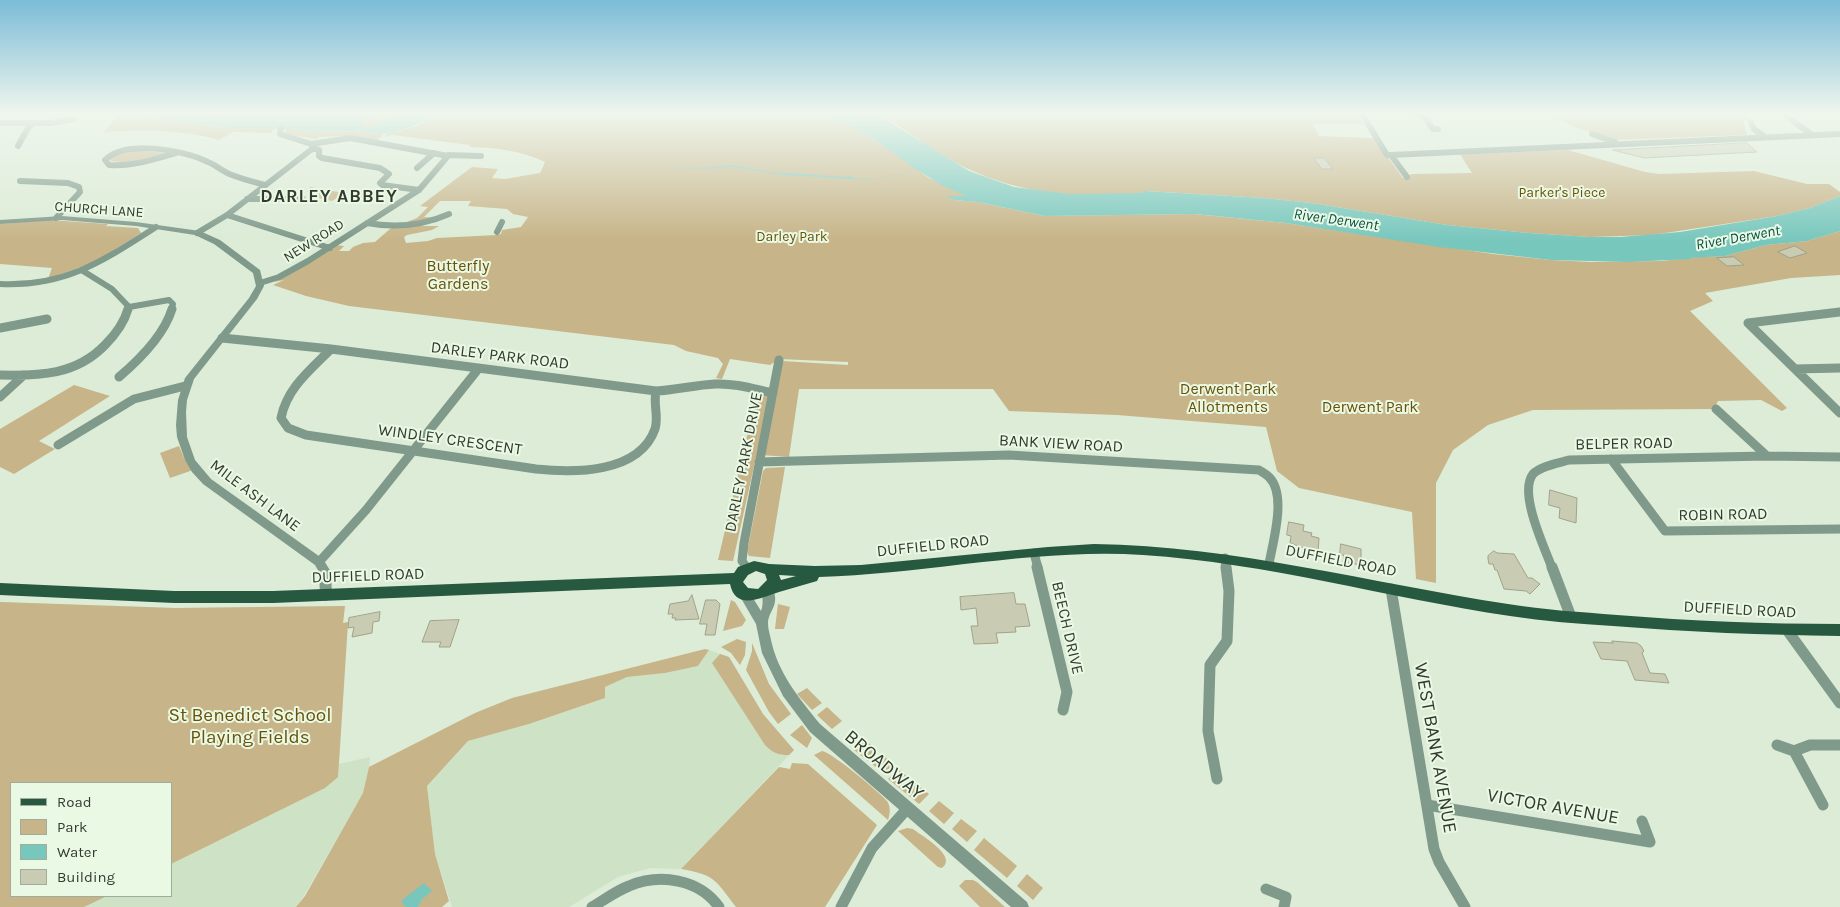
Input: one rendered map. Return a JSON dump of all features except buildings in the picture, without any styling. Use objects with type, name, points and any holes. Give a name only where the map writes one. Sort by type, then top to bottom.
[{"type":"main road","name":"DUFFIELD ROAD","points":[[769,590],[800,579],[834,573],[1034,553],[1140,550],[1269,564],[1495,608],[1571,617],[1788,630],[1840,630]]},
{"type":"main road","points":[[761,566],[768,569],[773,575],[774,580],[769,590],[758,595],[744,593],[738,589],[742,573],[761,566]]},
{"type":"main road","name":"DUFFIELD ROAD","points":[[768,569],[834,573]]},
{"type":"main road","name":"DUFFIELD ROAD","points":[[0,589],[174,597],[326,596],[742,573]]},
{"type":"street","points":[[110,156],[106,160],[109,165],[127,166],[163,156]]},
{"type":"street","points":[[189,156],[207,161],[232,176],[265,184]]},
{"type":"street","points":[[196,233],[227,215],[299,156]]},
{"type":"street","points":[[319,156],[388,171],[389,174],[380,184],[419,190]]},
{"type":"street","points":[[417,168],[430,156]]},
{"type":"street","name":"NEW ROAD","points":[[260,285],[279,277],[330,248],[419,190],[448,156]]},
{"type":"street","points":[[1391,156],[1407,177]]},
{"type":"street","points":[[20,181],[68,183],[79,187],[80,192],[56,218]]},
{"type":"street","points":[[247,199],[303,199]]},
{"type":"street","points":[[368,223],[381,226],[424,223],[433,222],[449,214]]},
{"type":"street","points":[[227,215],[330,248]]},
{"type":"street","name":"CHURCH LANE","points":[[0,222],[56,218],[156,227],[196,233],[216,242],[257,272],[260,285]]},
{"type":"street","points":[[497,232],[502,222]]},
{"type":"street","points":[[0,284],[25,285],[53,281],[83,271],[156,227]]},
{"type":"street","points":[[83,271],[112,289],[129,307]]},
{"type":"street","name":"MILE ASH LANE","points":[[260,285],[253,299],[185,386],[179,413],[182,434],[190,461],[196,471],[225,496],[319,562]]},
{"type":"street","points":[[119,377],[135,362],[160,332],[172,311],[173,302],[163,301],[129,307]]},
{"type":"street","points":[[0,375],[59,373],[85,363],[95,356],[113,337],[129,307]]},
{"type":"street","points":[[1840,312],[1748,323],[1840,413]]},
{"type":"street","points":[[0,328],[47,318]]},
{"type":"street","name":"DARLEY PARK ROAD","points":[[222,338],[331,349],[656,391],[728,384],[773,392]]},
{"type":"street","name":"WINDLEY CRESCENT","points":[[331,349],[290,392],[284,401],[281,418],[284,424],[297,432],[306,435],[557,470],[594,470],[623,460],[645,444],[657,421],[653,398],[656,391]]},
{"type":"street","name":"DARLEY PARK DRIVE","points":[[742,573],[742,561],[759,462],[779,360]]},
{"type":"street","points":[[326,596],[325,572],[319,562],[344,537],[479,368]]},
{"type":"street","points":[[1795,369],[1840,368]]},
{"type":"street","points":[[0,397],[24,375]]},
{"type":"street","points":[[58,445],[134,399],[185,386]]},
{"type":"street","points":[[1716,409],[1767,456]]},
{"type":"street","name":"BANK VIEW ROAD","points":[[759,462],[1009,455],[1259,470],[1269,476],[1279,503],[1269,564]]},
{"type":"street","name":"BELPER ROAD","points":[[1571,617],[1530,509],[1529,484],[1533,474],[1538,471],[1568,460],[1767,456],[1840,457]]},
{"type":"street","name":"ROBIN ROAD","points":[[1611,459],[1665,531],[1840,529]]},
{"type":"street","name":"BEECH DRIVE","points":[[1034,553],[1067,692],[1063,710]]},
{"type":"street","points":[[1217,778],[1208,731],[1210,665],[1227,641],[1229,591],[1225,558]]},
{"type":"street","name":"WEST BANK AVENUE","points":[[1391,589],[1437,858],[1465,907]]},
{"type":"street","name":"BROADWAY","points":[[762,623],[770,604],[769,590]]},
{"type":"street","name":"BROADWAY","points":[[744,593],[762,623],[764,642],[772,664],[791,698],[824,738],[1022,907]]},
{"type":"street","points":[[1788,630],[1840,703]]},
{"type":"street","points":[[1777,745],[1794,752],[1823,805]]},
{"type":"street","points":[[1794,752],[1798,748],[1810,745],[1840,745]]},
{"type":"street","name":"VICTOR AVENUE","points":[[1427,805],[1650,842],[1642,822]]},
{"type":"street","points":[[841,907],[872,848],[907,809]]},
{"type":"street","points":[[592,907],[615,892],[640,882],[664,881],[687,883],[697,887],[714,899],[719,907]]},
{"type":"street","points":[[1266,890],[1286,897],[1284,907]]},
{"type":"shaded area","name":"St Benedict School Playing Fields","points":[[0,602],[175,608],[345,606],[343,623],[348,622],[339,764],[370,757],[369,767],[363,793],[296,907],[0,907]]},
{"type":"shaded area","points":[[709,650],[729,657],[763,714],[794,750],[681,869],[650,868],[618,877],[569,907],[452,907],[435,854],[427,786],[468,741],[529,724],[605,698],[605,687],[627,677],[665,673],[698,666]]},
{"type":"green space","points":[[113,156],[156,156],[129,163],[111,161],[110,158]]},
{"type":"green space","name":"Darley Park","points":[[531,156],[899,156],[929,178],[966,196],[955,200],[978,202],[1045,216],[1194,214],[1286,223],[1493,254],[1551,260],[1591,262],[1662,261],[1725,256],[1766,245],[1807,241],[1840,231],[1840,275],[1791,278],[1705,293],[1713,301],[1690,311],[1787,408],[1782,411],[1761,400],[1718,401],[1714,409],[1533,410],[1488,425],[1453,450],[1436,483],[1436,583],[1416,579],[1412,512],[1299,488],[1277,471],[1266,427],[1117,415],[1009,411],[993,389],[799,389],[789,457],[761,455],[782,361],[848,365],[848,362],[779,359],[770,365],[730,359],[722,379],[716,378],[723,364],[718,358],[686,351],[674,345],[349,306],[306,296],[273,285],[284,280],[274,282],[336,245],[344,246],[339,251],[349,251],[363,243],[375,242],[391,228],[417,218],[428,207],[420,206],[472,167],[498,169],[492,178],[505,179],[540,173],[545,162]],"holes":[[[440,201],[471,201],[468,206],[507,209],[513,214],[528,217],[521,227],[502,230],[501,234],[497,235],[437,238],[428,241],[406,243],[404,237],[407,235],[432,230],[439,226],[420,226],[435,218],[424,217]]]},
{"type":"green space","name":"Parker's Piece","points":[[945,156],[1387,156],[1403,178],[1412,174],[1472,173],[1461,156],[1590,156],[1645,172],[1659,174],[1754,171],[1807,184],[1829,184],[1840,192],[1840,196],[1810,208],[1777,216],[1652,235],[1590,237],[1447,225],[1312,203],[1264,198],[1146,191],[1132,194],[1088,195],[1034,190],[982,175]]},
{"type":"green space","points":[[310,187],[344,193],[332,201],[314,197],[318,194],[307,192]]},
{"type":"green space","points":[[50,220],[138,228],[141,233],[97,261],[48,279],[52,268],[0,264],[0,224]]},
{"type":"green space","points":[[74,385],[110,396],[39,441],[55,449],[14,474],[0,467],[0,429]]},
{"type":"green space","points":[[757,394],[770,394],[733,561],[718,560]]},
{"type":"green space","points":[[179,446],[185,460],[193,470],[170,478],[160,453]]},
{"type":"green space","points":[[785,467],[770,558],[749,556],[747,552],[763,471],[766,468]]},
{"type":"green space","points":[[731,600],[735,602],[746,620],[742,626],[723,631]]},
{"type":"green space","name":"St Benedict School Playing Fields","points":[[0,602],[175,608],[345,606],[343,623],[348,622],[338,777],[325,788],[172,864],[172,782],[10,782],[10,897],[105,897],[84,907],[0,907]]},
{"type":"green space","points":[[778,604],[790,607],[784,629],[775,629]]},
{"type":"green space","points":[[737,639],[746,642],[745,655],[740,665],[731,653],[721,647]]},
{"type":"green space","points":[[752,643],[769,684],[791,714],[778,724],[769,712],[746,670],[752,651]]},
{"type":"green space","points":[[705,649],[709,650],[698,666],[665,673],[627,677],[605,687],[605,698],[529,724],[468,741],[427,786],[435,854],[449,901],[442,907],[296,907],[305,896],[363,793],[369,767],[475,713],[512,698]]},
{"type":"green space","points":[[720,654],[729,657],[763,714],[794,750],[789,755],[776,753],[765,745],[712,663]]},
{"type":"green space","points":[[807,688],[822,703],[812,710],[797,694]]},
{"type":"green space","points":[[827,707],[842,721],[832,729],[817,715]]},
{"type":"green space","points":[[802,725],[812,738],[807,748],[790,735]]},
{"type":"green space","points":[[865,740],[878,751],[868,761],[854,750]]},
{"type":"green space","points":[[822,751],[845,765],[887,801],[890,811],[888,820],[814,755]]},
{"type":"green space","points":[[881,754],[895,765],[885,775],[871,763]]},
{"type":"green space","points":[[792,763],[808,764],[877,825],[825,907],[736,907],[714,880],[693,871],[681,869],[779,767],[790,769]]},
{"type":"green space","points":[[898,769],[929,794],[919,804],[888,779]]},
{"type":"green space","points":[[939,801],[954,813],[944,824],[929,811]]},
{"type":"green space","points":[[961,819],[977,831],[967,842],[952,829]]},
{"type":"green space","points":[[907,828],[913,829],[942,852],[946,863],[942,868],[938,867],[898,831]]},
{"type":"green space","points":[[984,838],[1017,866],[1007,878],[974,850]]},
{"type":"green space","points":[[1027,874],[1043,888],[1033,900],[1017,886]]},
{"type":"green space","points":[[965,880],[977,882],[1005,907],[980,907],[959,886]]},
{"type":"water","name":"River Derwent","points":[[898,156],[945,156],[969,171],[1014,187],[1071,194],[1138,193],[1145,191],[1264,198],[1312,203],[1447,225],[1590,237],[1620,237],[1680,232],[1777,216],[1810,208],[1840,196],[1840,231],[1807,241],[1766,245],[1725,256],[1628,262],[1551,260],[1439,247],[1286,223],[1194,214],[1045,216],[978,202],[955,200],[946,196],[966,196],[943,186],[919,171],[913,172],[918,171]]},
{"type":"water","points":[[734,165],[773,172],[847,177],[848,175],[861,179],[878,178],[868,180],[784,175],[735,167],[662,171]]},
{"type":"water","points":[[424,883],[432,891],[420,901],[421,903],[417,907],[406,907],[401,901]]},
{"type":"district","name":"DARLEY ABBEY","points":[[329,197]]},
{"type":"park label","name":"Butterfly Gardens","points":[[458,275]]},
{"type":"park label","name":"Derwent Park Allotments","points":[[1228,398]]},
{"type":"park label","name":"Derwent Park","points":[[1370,407]]}]
